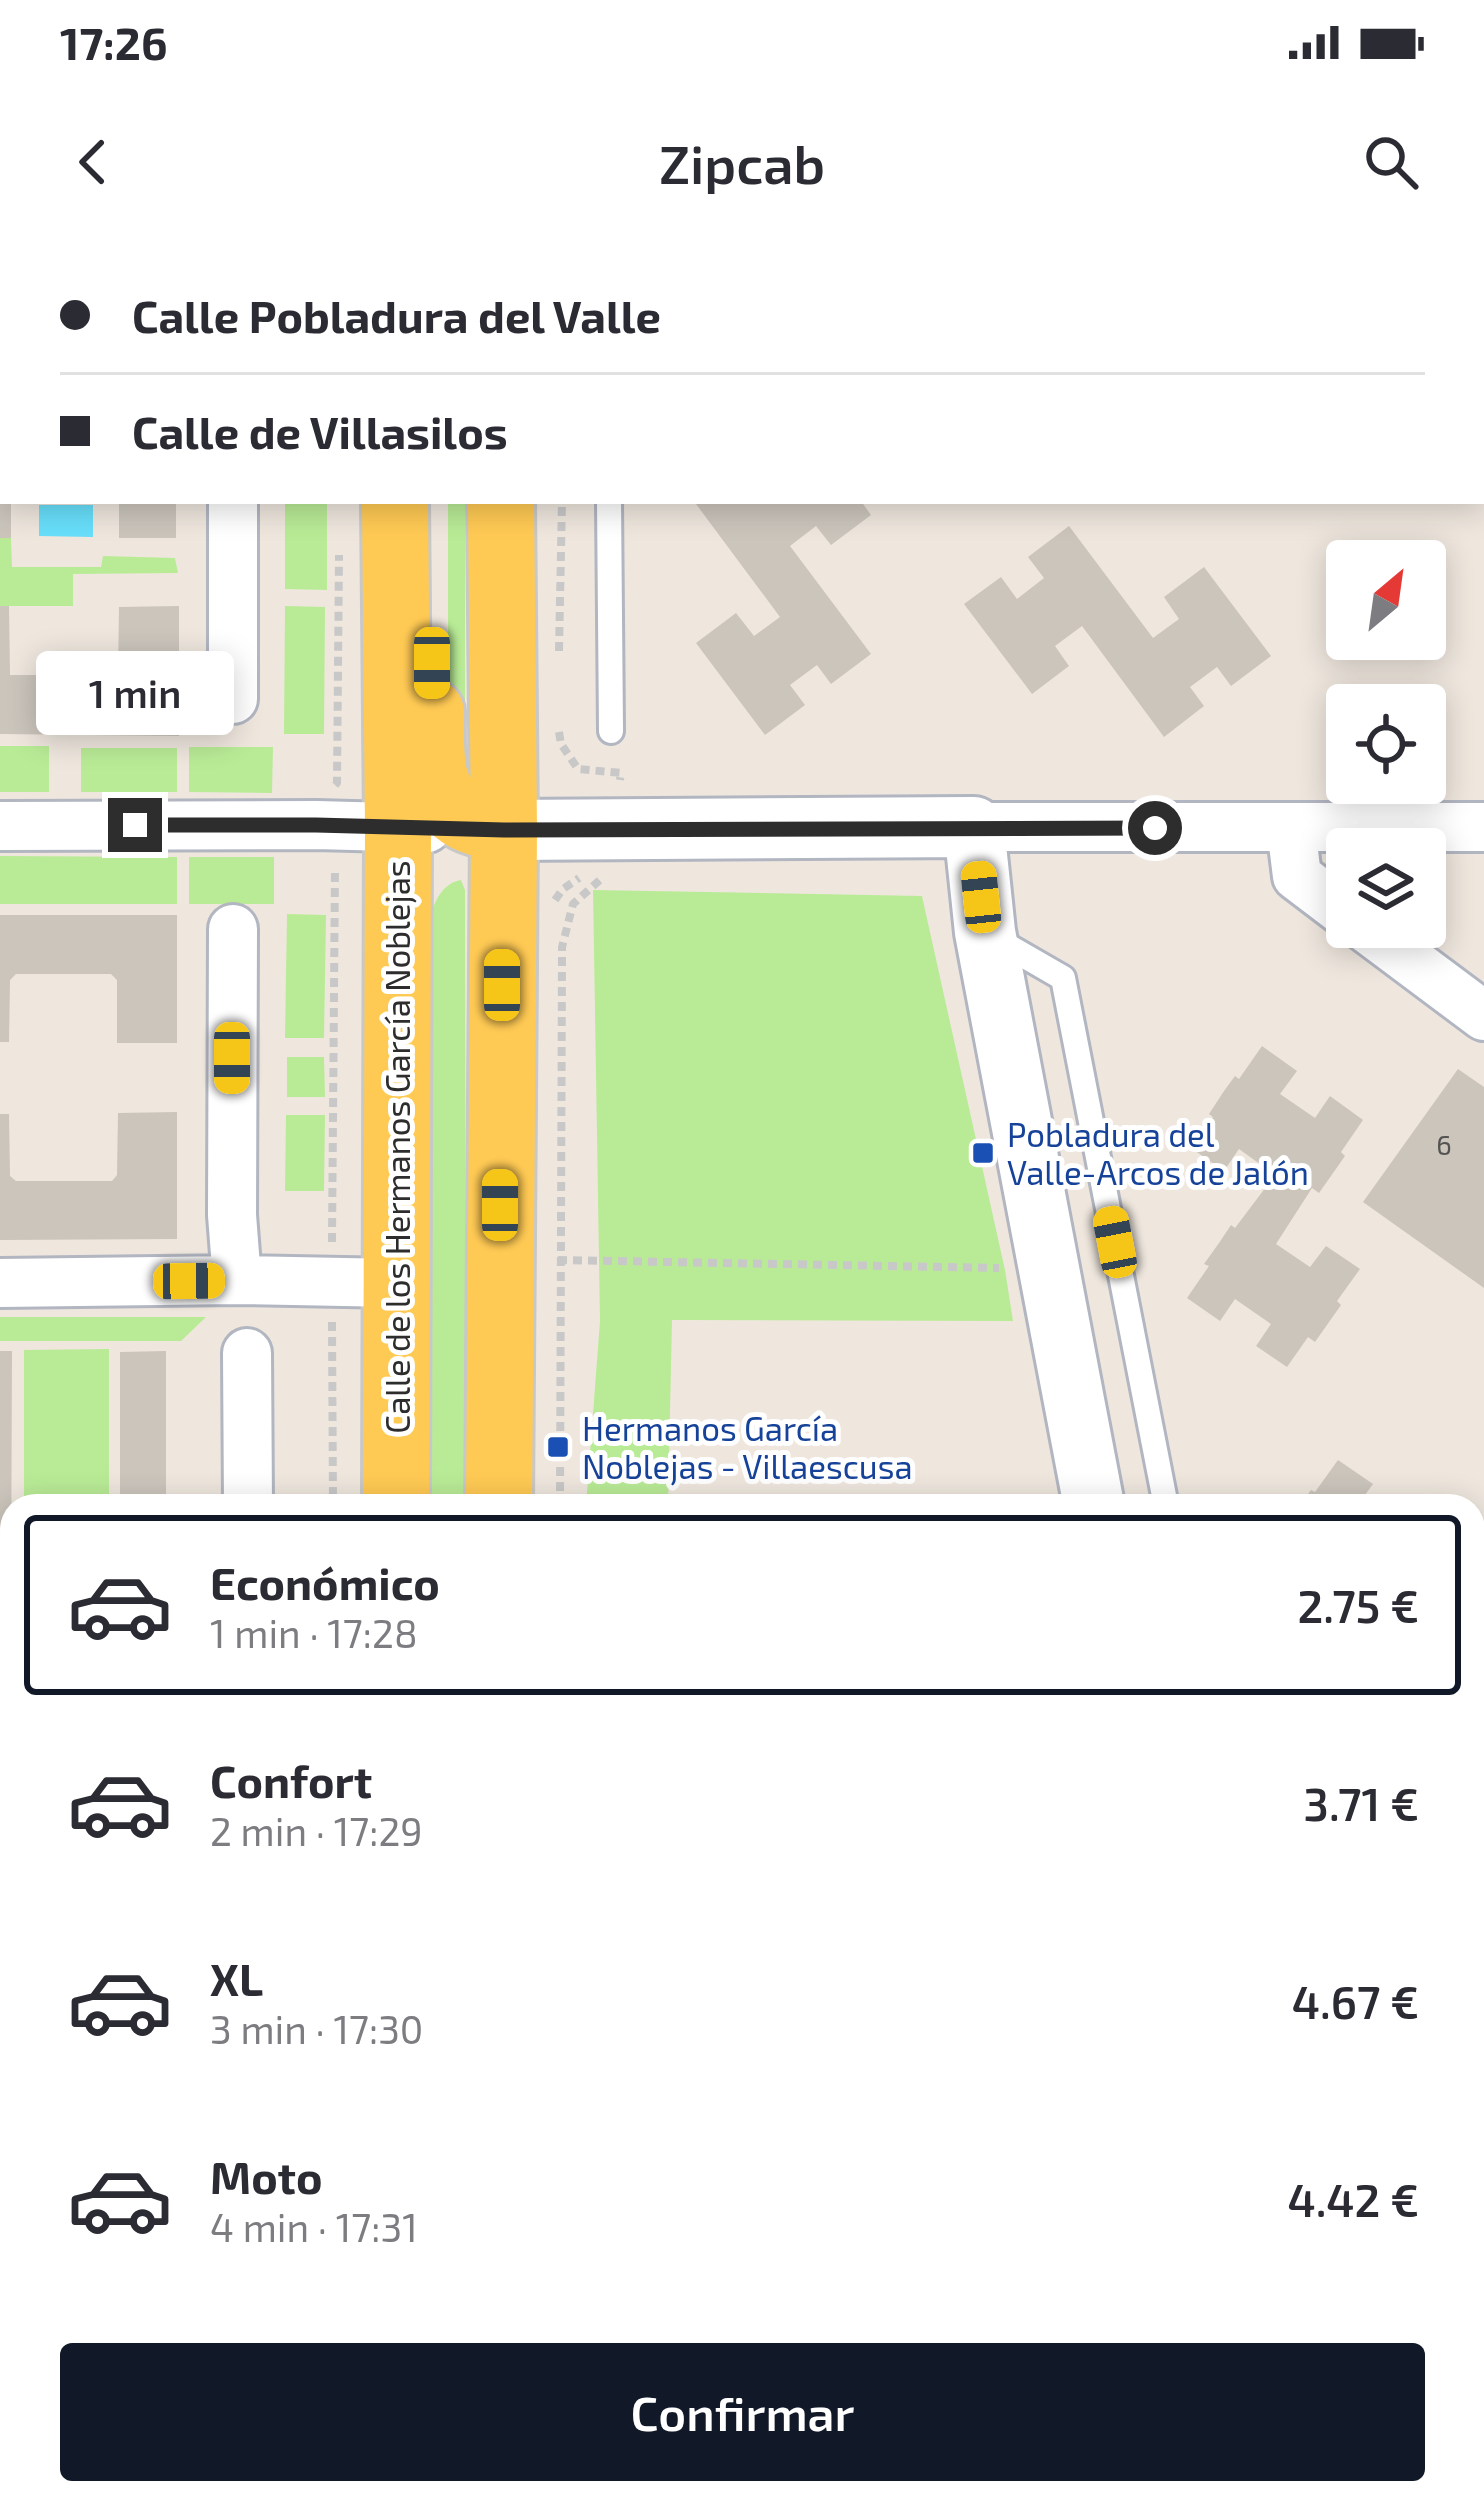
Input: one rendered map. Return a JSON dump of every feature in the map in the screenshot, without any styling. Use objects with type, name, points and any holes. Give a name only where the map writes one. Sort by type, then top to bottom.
[{"type":"main road","name":"Calle de los Hermanos García Noblejas","points":[[395,504],[396,1494]]},
{"type":"main road","points":[[434,504],[432,773],[446,802],[466,818],[504,830]]},
{"type":"main road","points":[[499,1494],[504,830],[501,504]]},
{"type":"street","points":[[233,504],[233,699]]},
{"type":"street","points":[[0,826],[504,830],[1484,827]]},
{"type":"street","points":[[974,827],[985,932],[1092,1494]]},
{"type":"street","points":[[1291,828],[1297,876],[1326,898]]},
{"type":"street","points":[[232,929],[232,1215],[237,1280]]},
{"type":"street","points":[[1393,948],[1484,1016]]},
{"type":"street","points":[[0,1283],[395,1283]]},
{"type":"street","points":[[247,1353],[248,1494]]},
{"type":"lane","points":[[609,504],[611,731]]},
{"type":"lane","points":[[985,932],[1063,979],[1164,1494]]},
{"type":"path","points":[[559,658],[562,504]]},
{"type":"path","points":[[327,793],[337,783],[339,744],[338,545]]},
{"type":"path","points":[[558,725],[561,743],[578,769],[621,773],[620,788]]},
{"type":"path","points":[[325,856],[335,866],[332,1249]]},
{"type":"path","points":[[560,1494],[562,947],[573,904],[604,876]]},
{"type":"path","points":[[545,1260],[1012,1268],[1046,1263]]},
{"type":"path","points":[[320,1307],[333,1323],[333,1494]]},
{"type":"green space","points":[[285,504],[327,504],[327,590],[285,589]]},
{"type":"green space","points":[[448,504],[465,504],[465,723],[448,723]]},
{"type":"green space","points":[[0,538],[11,538],[12,567],[101,567],[103,556],[175,558],[178,573],[73,574],[73,606],[0,606]]},
{"type":"green space","points":[[285,606],[325,607],[324,734],[284,734]]},
{"type":"green space","points":[[0,746],[49,746],[49,792],[0,792]]},
{"type":"green space","points":[[189,747],[273,747],[272,793],[189,792]]},
{"type":"green space","points":[[81,748],[177,748],[177,792],[81,792]]},
{"type":"green space","points":[[0,856],[177,857],[177,904],[0,904]]},
{"type":"green space","points":[[189,857],[274,857],[274,904],[189,904]]},
{"type":"green space","points":[[461,880],[465,890],[466,1494],[430,1494],[430,917],[449,885]]},
{"type":"green space","points":[[593,890],[922,896],[1013,1321],[672,1320],[668,1494],[587,1494],[600,1321]]},
{"type":"green space","points":[[287,914],[326,915],[324,1038],[285,1038]]},
{"type":"green space","points":[[287,1057],[324,1057],[325,1097],[287,1097]]},
{"type":"green space","points":[[286,1115],[325,1115],[324,1191],[285,1191]]},
{"type":"green space","points":[[0,1317],[206,1317],[181,1341],[0,1341]]},
{"type":"green space","points":[[109,1349],[109,1494],[24,1494],[24,1350]]},
{"type":"water","points":[[39,505],[93,505],[93,537],[39,536]]},
{"type":"building","points":[[0,504],[11,504],[11,538],[0,538]]},
{"type":"building","points":[[119,504],[176,504],[176,538],[119,538]]},
{"type":"building","points":[[696,504],[863,504],[871,515],[831,545],[816,526],[790,546],[871,654],[831,684],[817,665],[790,685],[805,705],[765,735],[696,643],[736,613],[754,636],[780,617]]},
{"type":"building","points":[[1069,526],[1153,638],[1179,619],[1164,597],[1204,567],[1271,656],[1231,686],[1217,667],[1190,687],[1204,706],[1164,737],[1082,626],[1055,646],[1069,666],[1032,694],[964,604],[1001,577],[1017,599],[1044,578],[1028,557]]},
{"type":"building","points":[[0,606],[9,606],[10,675],[118,675],[119,607],[179,606],[179,736],[0,734]]},
{"type":"building","points":[[0,915],[177,915],[177,1043],[117,1043],[117,980],[111,974],[16,974],[10,980],[9,1042],[0,1042]]},
{"type":"building","points":[[1262,1046],[1297,1071],[1280,1094],[1315,1118],[1330,1096],[1363,1120],[1341,1152],[1345,1156],[1319,1193],[1312,1188],[1276,1244],[1310,1267],[1326,1246],[1360,1269],[1315,1342],[1308,1337],[1287,1367],[1256,1346],[1271,1324],[1235,1299],[1220,1321],[1187,1298],[1231,1225],[1235,1228],[1275,1175],[1239,1149],[1224,1171],[1191,1148],[1224,1091],[1235,1076],[1239,1079]]},
{"type":"building","points":[[1458,1069],[1484,1087],[1484,1288],[1363,1202]]},
{"type":"building","points":[[177,1112],[177,1239],[0,1240],[0,1114],[9,1114],[10,1176],[16,1181],[112,1181],[117,1175],[118,1113]]},
{"type":"building","points":[[0,1351],[12,1351],[11,1494],[0,1494]]},
{"type":"building","points":[[166,1351],[166,1494],[120,1494],[120,1352]]},
{"type":"building","points":[[1338,1460],[1373,1484],[1366,1494],[1308,1494],[1315,1492]]},
{"type":"place","name":"Pobladura del Valle-Arcos de Jalón","points":[[983,1153]]},
{"type":"place","name":"Hermanos García Noblejas - Villaescusa","points":[[558,1447]]},
{"type":"route","points":[[135,825],[504,830],[1155,828]]}]
